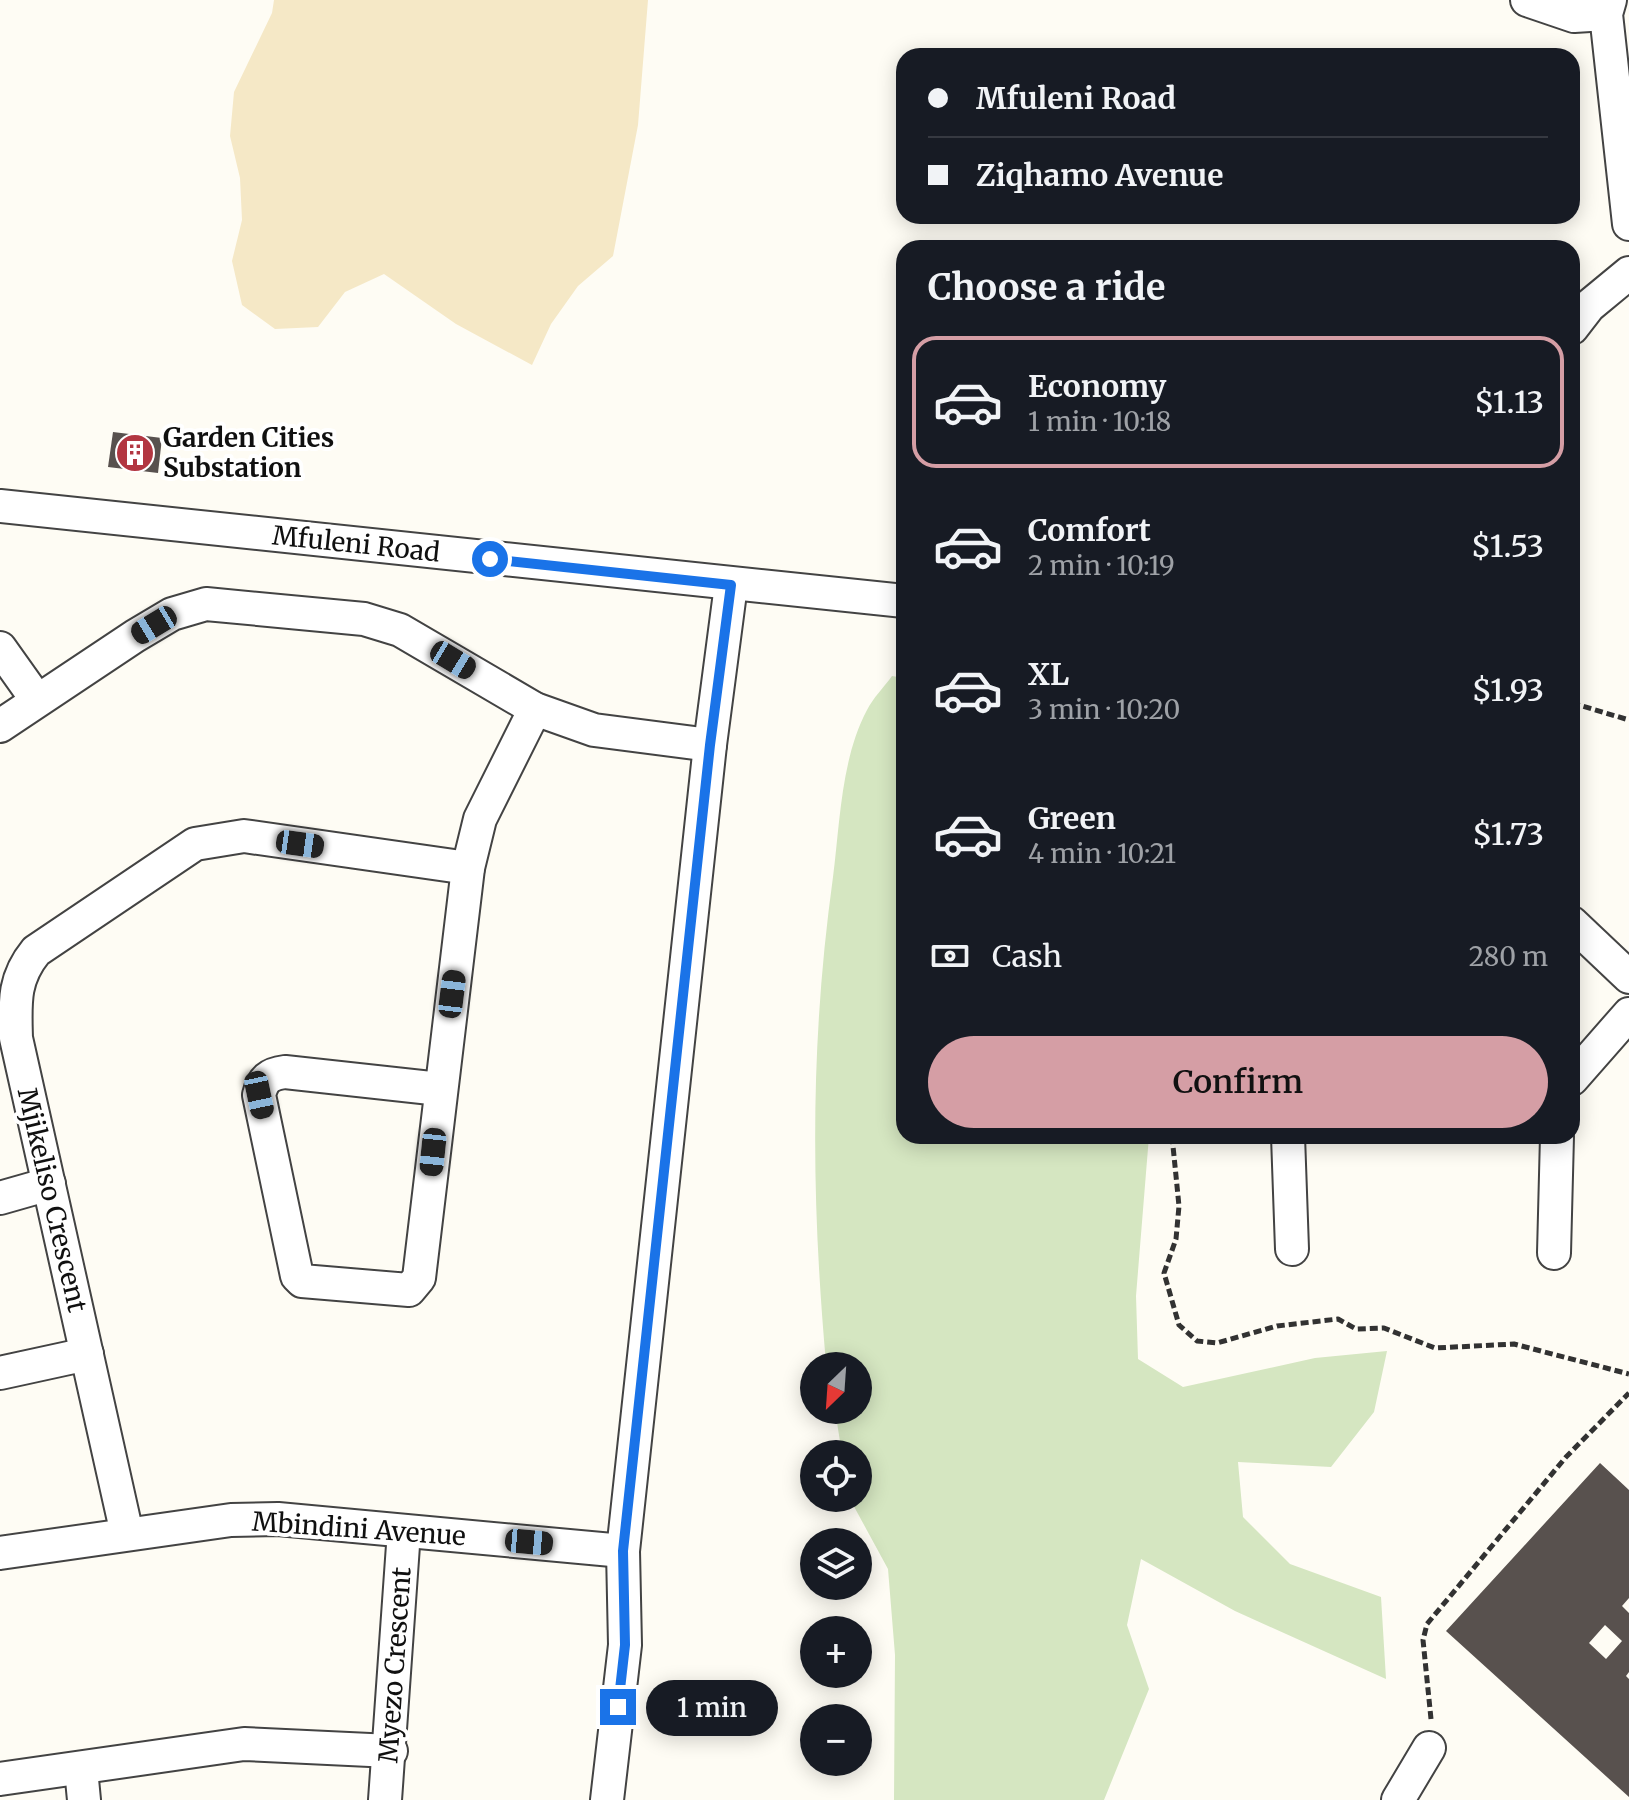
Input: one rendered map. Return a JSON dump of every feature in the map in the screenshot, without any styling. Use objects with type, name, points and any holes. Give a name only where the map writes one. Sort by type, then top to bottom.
[{"type":"street","points":[[1527,0],[1574,16],[1608,7],[1629,224]]},
{"type":"street","points":[[1580,318],[1589,306],[1629,273]]},
{"type":"street","name":"Mfuleni Road","points":[[0,506],[896,600]]},
{"type":"street","points":[[607,1800],[625,1645],[623,1551],[710,745],[731,585]]},
{"type":"street","points":[[0,726],[172,614],[206,604],[348,616],[400,630],[535,709],[594,730],[710,745]]},
{"type":"street","points":[[0,648],[37,700]]},
{"type":"street","points":[[440,1089],[285,1072],[274,1073],[263,1082],[259,1095],[297,1276],[302,1281],[409,1290],[419,1278],[468,868],[480,819],[535,709]]},
{"type":"street","name":"Mjikeliso Crescent","points":[[127,1534],[49,1184],[8,1027],[14,993],[24,966],[36,951],[195,844],[219,837],[244,836],[468,868]]},
{"type":"street","points":[[1580,931],[1629,977]]},
{"type":"street","points":[[1580,1070],[1629,1014]]},
{"type":"street","points":[[1288,1144],[1292,1249]]},
{"type":"street","points":[[1554,1253],[1557,1144]]},
{"type":"street","points":[[0,1198],[49,1184]]},
{"type":"street","points":[[0,1373],[87,1354]]},
{"type":"street","name":"Mbindini Avenue","points":[[0,1553],[231,1520],[278,1519],[623,1551]]},
{"type":"street","name":"Myezo Crescent","points":[[385,1800],[391,1751],[404,1531]]},
{"type":"street","points":[[0,1779],[82,1784],[244,1744],[391,1751]]},
{"type":"street","points":[[1398,1800],[1429,1748]]},
{"type":"path","points":[[1580,705],[1629,720]]},
{"type":"path","points":[[1173,1144],[1179,1206],[1176,1239],[1164,1273],[1179,1325],[1197,1341],[1217,1343],[1277,1326],[1338,1319],[1356,1329],[1384,1328],[1435,1348],[1514,1344],[1629,1374]]},
{"type":"path","points":[[1429,1748],[1430,1687],[1423,1640],[1427,1624],[1566,1457],[1629,1393]]},
{"type":"green space","points":[[892,676],[896,677],[896,1144],[1148,1144],[1136,1296],[1138,1359],[1183,1387],[1315,1358],[1387,1351],[1374,1412],[1331,1467],[1238,1462],[1243,1517],[1290,1564],[1381,1597],[1386,1679],[1235,1611],[1141,1559],[1127,1625],[1149,1689],[1104,1800],[894,1800],[895,1655],[888,1569],[872,1540],[872,1528],[866,1528],[857,1512],[872,1512],[872,1440],[840,1440],[837,1424],[872,1424],[872,1352],[825,1352],[818,1240],[815,1119],[820,999],[843,792],[858,729],[869,706]]},
{"type":"sand","points":[[274,0],[648,0],[638,125],[613,256],[578,286],[551,324],[532,365],[456,324],[384,274],[345,292],[318,327],[275,329],[242,305],[232,261],[242,220],[240,178],[230,136],[234,92],[272,13]]},
{"type":"building","name":"Garden Cities Substation","points":[[113,432],[162,438],[158,473],[108,467]]},
{"type":"building","points":[[1600,1463],[1629,1490],[1629,1598],[1622,1606],[1629,1613],[1629,1672],[1626,1676],[1629,1679],[1629,1797],[1446,1631]],"holes":[[[1605,1625],[1622,1641],[1606,1659],[1589,1643]]]},
{"type":"place","name":"Garden Cities Substation","points":[[135,453]]},
{"type":"route","points":[[490,559],[731,585],[710,745],[623,1551],[625,1645],[618,1707]]}]
